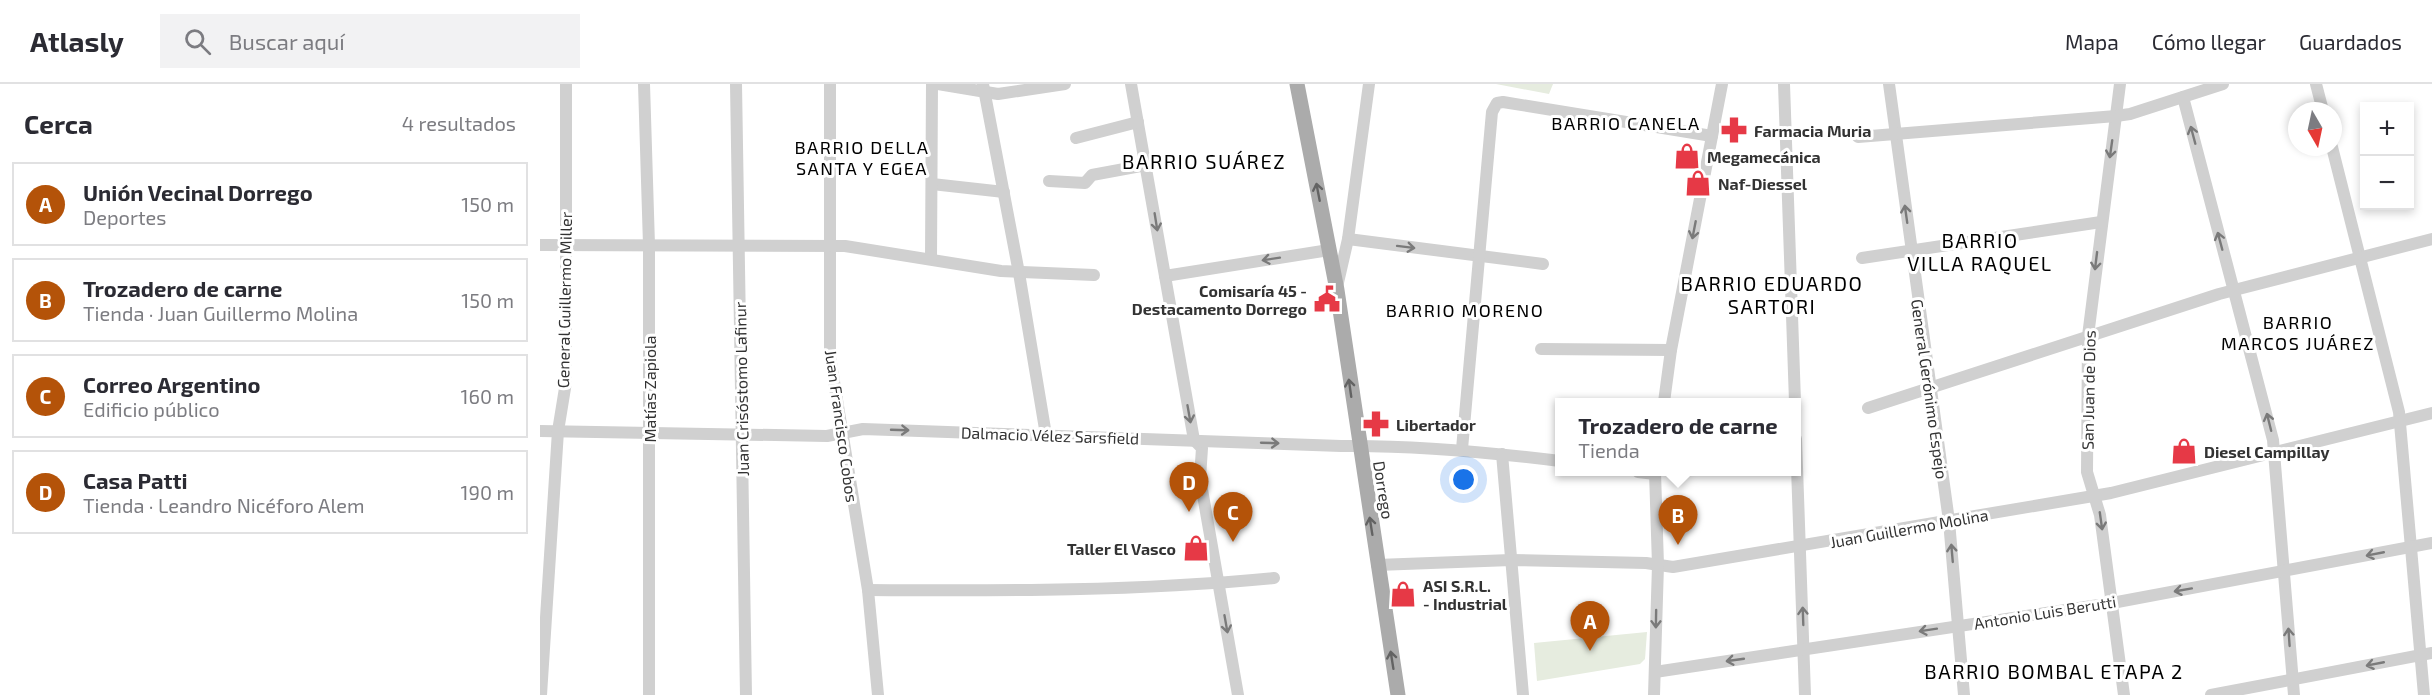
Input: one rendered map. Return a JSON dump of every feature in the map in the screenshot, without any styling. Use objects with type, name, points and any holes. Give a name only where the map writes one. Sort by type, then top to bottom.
[{"type":"main road","name":"Dorrego","points":[[1298,84],[1337,290],[1398,695]]},
{"type":"street","name":"General Guillermo Miller","points":[[541,695],[546,531],[566,382],[566,84]]},
{"type":"street","name":"Matías Zapiola","points":[[644,84],[650,245],[649,695]]},
{"type":"street","name":"Juan Crisóstomo Lafinur","points":[[736,84],[746,695]]},
{"type":"street","name":"Juan Francisco Cobos","points":[[830,84],[830,357],[868,590],[878,695]]},
{"type":"street","points":[[931,259],[932,84]]},
{"type":"street","points":[[938,84],[984,88],[1005,94],[1065,84]]},
{"type":"street","points":[[1131,84],[1194,440],[1202,448],[1200,478],[1239,695]]},
{"type":"street","name":"Dorrego","points":[[1337,290],[1348,239],[1369,84]]},
{"type":"street","points":[[1665,398],[1671,350],[1722,84]]},
{"type":"street","points":[[1784,84],[1795,398]]},
{"type":"street","name":"General Gerónimo Espejo","points":[[1888,84],[1949,520],[1964,695]]},
{"type":"street","name":"San Juan de Dios","points":[[2120,84],[2088,336],[2087,472],[2100,515],[2124,695]]},
{"type":"street","points":[[1858,137],[2115,116],[2223,84]]},
{"type":"street","points":[[2316,84],[2321,102]]},
{"type":"street","points":[[984,88],[1019,273],[1046,435]]},
{"type":"street","points":[[2183,97],[2270,427],[2275,454],[2294,695]]},
{"type":"street","points":[[1462,449],[1492,112],[1497,103],[1503,102],[1712,136]]},
{"type":"street","points":[[1077,138],[1138,122]]},
{"type":"street","points":[[2334,156],[2401,421],[2411,547],[2426,654],[2424,695]]},
{"type":"street","points":[[1049,181],[1085,183],[1092,175],[1146,165]]},
{"type":"street","points":[[932,184],[1004,192]]},
{"type":"street","points":[[1862,258],[2101,222]]},
{"type":"street","points":[[1348,239],[1544,264]]},
{"type":"street","points":[[1868,408],[2233,290],[2432,239]]},
{"type":"street","points":[[540,245],[830,245],[860,247],[1019,273],[1095,275]]},
{"type":"street","points":[[1165,276],[1329,250]]},
{"type":"street","points":[[1542,349],[1671,350]]},
{"type":"street","name":"Juan Guillermo Molina","points":[[1377,565],[1511,560],[1646,563],[1673,567],[2095,496],[2275,454],[2432,413]]},
{"type":"street","name":"Dalmacio Vélez Sarsfield","points":[[540,430],[827,436],[863,429],[1462,449],[1555,460]]},
{"type":"street","points":[[1502,454],[1523,695]]},
{"type":"street","points":[[1654,695],[1658,565],[1655,476]]},
{"type":"street","points":[[1798,476],[1806,695]]},
{"type":"street","name":"Antonio Luis Berutti","points":[[1655,672],[2112,603],[2432,543]]},
{"type":"street","points":[[868,590],[1095,590],[1274,578]]},
{"type":"street","points":[[2211,695],[2426,654]]},
{"type":"shaded area","points":[[1496,84],[1553,84],[1549,94]]},
{"type":"shaded area","points":[[1647,632],[1645,659],[1640,664],[1537,681],[1534,643]]},
{"type":"place","name":"Farmacia Muria","points":[[1734,130]]},
{"type":"place","name":"Megamecánica","points":[[1687,156]]},
{"type":"place","name":"Naf-Diessel","points":[[1698,183]]},
{"type":"place","name":"Comisaría 45 - Destacamento Dorrego","points":[[1327,299]]},
{"type":"place","name":"Libertador","points":[[1376,424]]},
{"type":"place","name":"Diesel Campillay","points":[[2184,451]]},
{"type":"place","name":"Casa Patti","points":[[1189,512]]},
{"type":"place","name":"Correo Argentino","points":[[1233,542]]},
{"type":"place","name":"Trozadero de carne","points":[[1678,545]]},
{"type":"place","name":"Taller El Vasco","points":[[1196,548]]},
{"type":"place","name":"ASI S.R.L. - Industrial","points":[[1403,594]]},
{"type":"place","name":"Unión Vecinal Dorrego","points":[[1590,651]]},
{"type":"district","name":"BARRIO CANELA","points":[[1626,123]]},
{"type":"district","name":"BARRIO DELLA SANTA Y EGEA","points":[[862,157]]},
{"type":"district","name":"BARRIO SUÁREZ","points":[[1204,161]]},
{"type":"district","name":"BARRIO VILLA RAQUEL","points":[[1980,252]]},
{"type":"district","name":"BARRIO EDUARDO SARTORI","points":[[1772,294]]},
{"type":"district","name":"BARRIO MORENO","points":[[1465,310]]},
{"type":"district","name":"BARRIO MARCOS JUÁREZ","points":[[2298,332]]},
{"type":"district","name":"BARRIO BOMBAL ETAPA 2","points":[[2054,671]]}]
